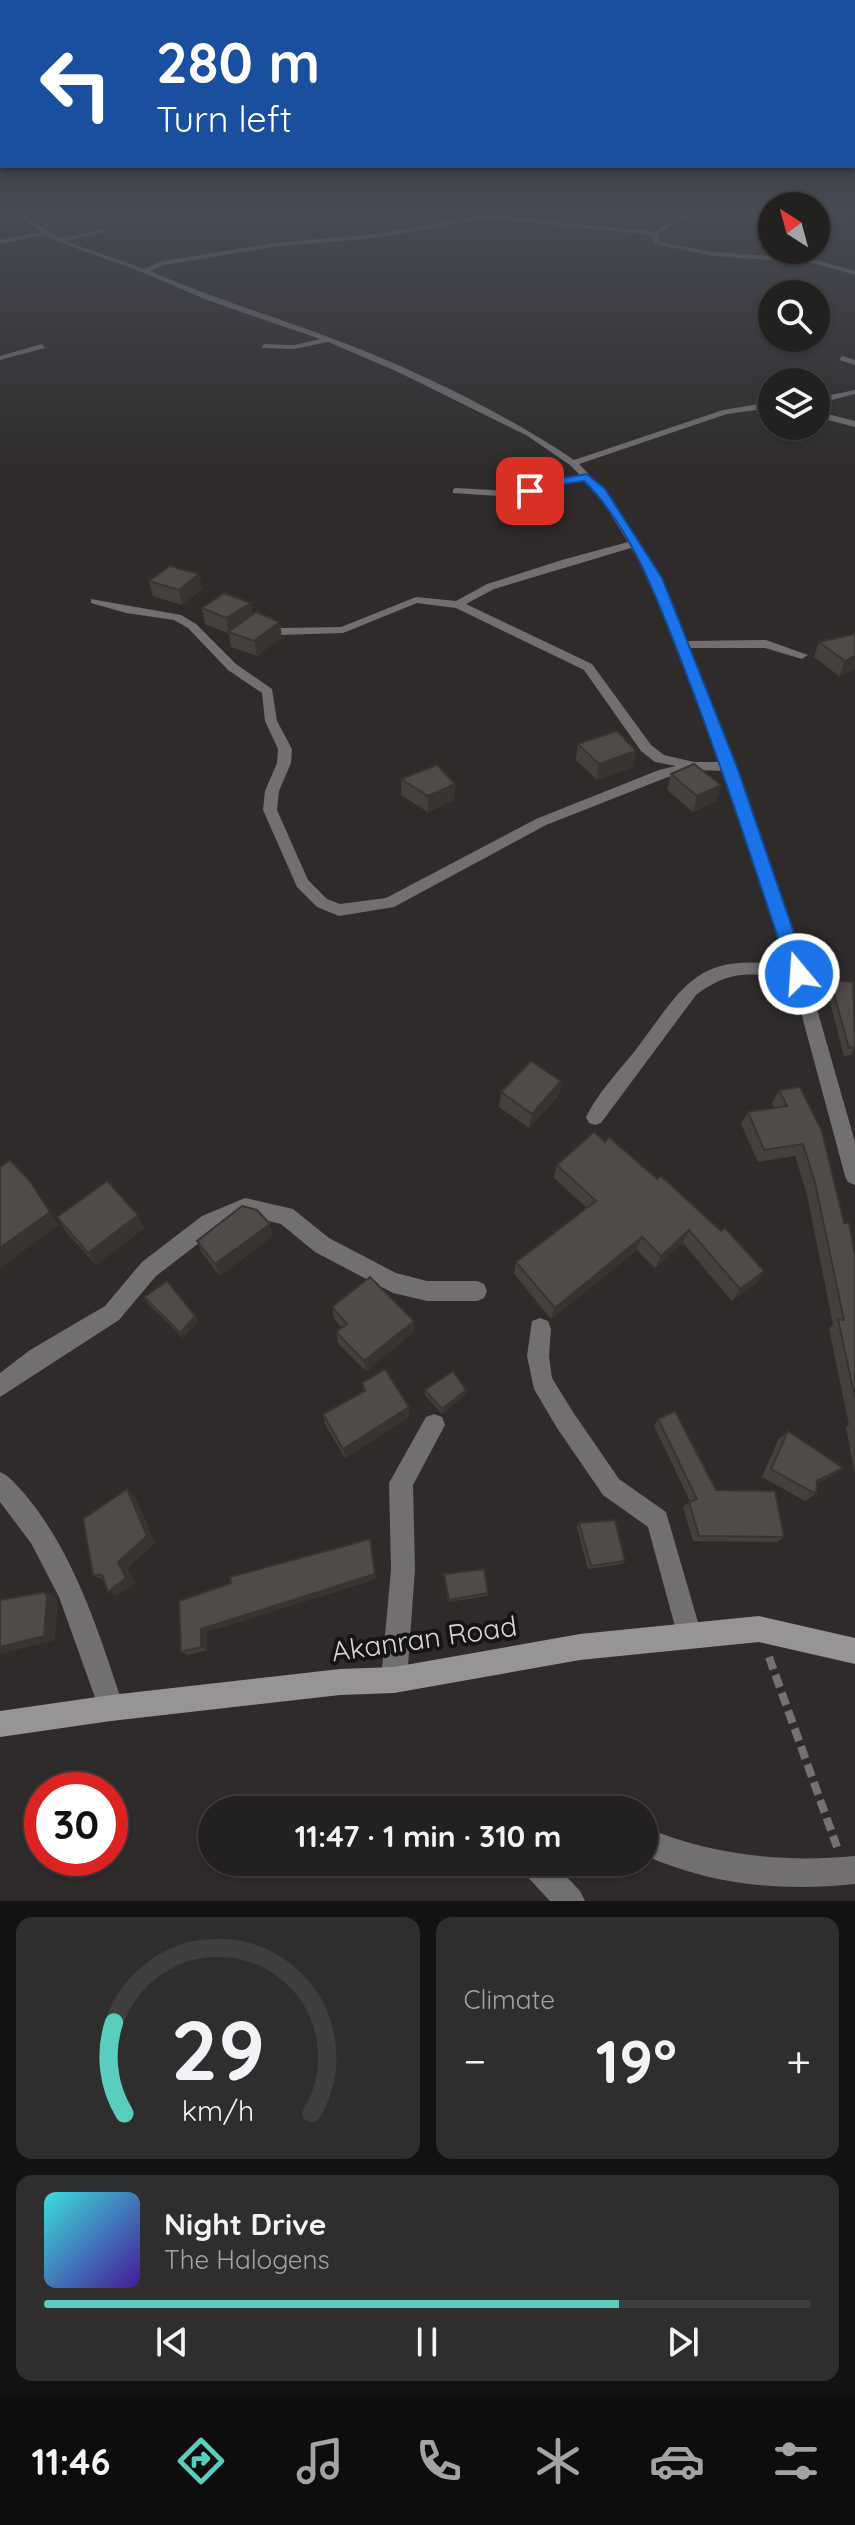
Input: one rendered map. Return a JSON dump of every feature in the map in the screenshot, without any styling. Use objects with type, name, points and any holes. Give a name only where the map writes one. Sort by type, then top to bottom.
[{"type":"main road","name":"Akanran Road","points":[[0,1724],[340,1682],[394,1680],[580,1647],[759,1629],[855,1651]]},
{"type":"street","points":[[206,298],[328,340],[401,370],[529,433],[573,463],[601,491],[655,578],[730,767],[799,974],[855,1176]]},
{"type":"street","points":[[264,346],[294,347],[328,340]]},
{"type":"street","points":[[0,358],[42,346]]},
{"type":"street","points":[[842,358],[855,363]]},
{"type":"street","points":[[830,398],[855,392]]},
{"type":"street","points":[[573,463],[726,412],[758,407]]},
{"type":"street","points":[[830,418],[855,424]]},
{"type":"street","points":[[456,491],[512,494],[549,483],[587,478]]},
{"type":"street","points":[[458,605],[479,588],[526,576],[544,567],[634,544]]},
{"type":"street","points":[[260,621],[280,632],[343,630],[416,600],[458,605],[588,667],[646,748],[660,759],[696,766],[730,767]]},
{"type":"street","points":[[95,601],[126,610],[177,617],[192,626],[232,667],[268,692],[271,721],[285,749],[284,763],[272,791],[270,810],[302,883],[322,903],[339,910],[389,903],[541,822],[664,773],[696,766]]},
{"type":"street","points":[[682,645],[766,644],[802,655]]},
{"type":"street","points":[[595,1117],[690,990],[710,975],[742,965],[799,974]]},
{"type":"street","points":[[0,1386],[38,1358],[112,1313],[149,1269],[209,1223],[245,1207],[286,1216],[322,1245],[393,1283],[427,1291],[477,1291]]},
{"type":"street","points":[[540,1329],[538,1356],[542,1381],[565,1420],[611,1487],[658,1520],[689,1636]]},
{"type":"street","points":[[394,1680],[403,1569],[401,1483],[434,1425]]},
{"type":"street","points":[[0,1484],[28,1513],[75,1599],[111,1708]]},
{"type":"street","points":[[658,1846],[691,1858],[775,1874],[850,1871]]},
{"type":"street","points":[[546,1876],[570,1901]]},
{"type":"path","points":[[759,1629],[850,1871]]},
{"type":"building","points":[[170,566],[199,574],[179,590],[149,581]]},
{"type":"building","points":[[224,593],[251,603],[226,618],[202,608]]},
{"type":"building","points":[[256,612],[280,622],[254,641],[228,632]]},
{"type":"building","points":[[854,634],[855,656],[845,661],[819,642]]},
{"type":"building","points":[[617,731],[636,751],[599,764],[578,744]]},
{"type":"building","points":[[694,764],[721,785],[697,796],[671,774]]},
{"type":"building","points":[[437,765],[455,784],[428,796],[401,779]]},
{"type":"building","points":[[830,980],[853,982],[855,1047],[849,1048]]},
{"type":"building","points":[[531,1061],[561,1081],[532,1114],[501,1092]]},
{"type":"building","points":[[800,1087],[822,1131],[844,1223],[849,1223],[855,1255],[855,1398],[838,1319],[844,1320],[815,1183],[803,1144],[764,1150],[748,1112],[787,1106],[779,1090]]},
{"type":"building","points":[[594,1132],[605,1142],[609,1137],[657,1179],[661,1176],[721,1231],[725,1228],[764,1271],[740,1289],[689,1230],[661,1256],[642,1237],[555,1308],[516,1262],[596,1201],[557,1165]]},
{"type":"building","points":[[10,1160],[30,1181],[50,1212],[0,1248],[0,1167]]},
{"type":"building","points":[[107,1181],[138,1215],[88,1253],[57,1217]]},
{"type":"building","points":[[242,1206],[257,1210],[270,1224],[215,1264],[197,1241]]},
{"type":"building","points":[[370,1277],[414,1321],[364,1361],[336,1332],[347,1324],[332,1307]]},
{"type":"building","points":[[167,1281],[195,1316],[180,1333],[144,1297]]},
{"type":"building","points":[[385,1369],[409,1407],[343,1449],[323,1414],[365,1391],[362,1383]]},
{"type":"building","points":[[453,1371],[466,1390],[442,1409],[425,1390]]},
{"type":"building","points":[[675,1411],[716,1490],[775,1491],[784,1537],[699,1536],[689,1502],[697,1499],[658,1419]]},
{"type":"building","points":[[788,1431],[843,1468],[817,1481],[816,1494],[771,1469]]},
{"type":"building","points":[[127,1489],[147,1536],[118,1562],[126,1578],[108,1592],[102,1575],[93,1575],[83,1519]]},
{"type":"building","points":[[615,1520],[625,1561],[591,1566],[579,1523]]},
{"type":"building","points":[[370,1539],[375,1574],[201,1629],[201,1647],[181,1652],[179,1601],[231,1583],[230,1577]]},
{"type":"building","points":[[484,1569],[488,1593],[449,1600],[444,1574]]},
{"type":"building","points":[[45,1592],[44,1636],[0,1647],[0,1600]]},
{"type":"route","points":[[530,491],[549,483],[587,478],[601,491],[655,578],[730,767],[799,974]]}]
